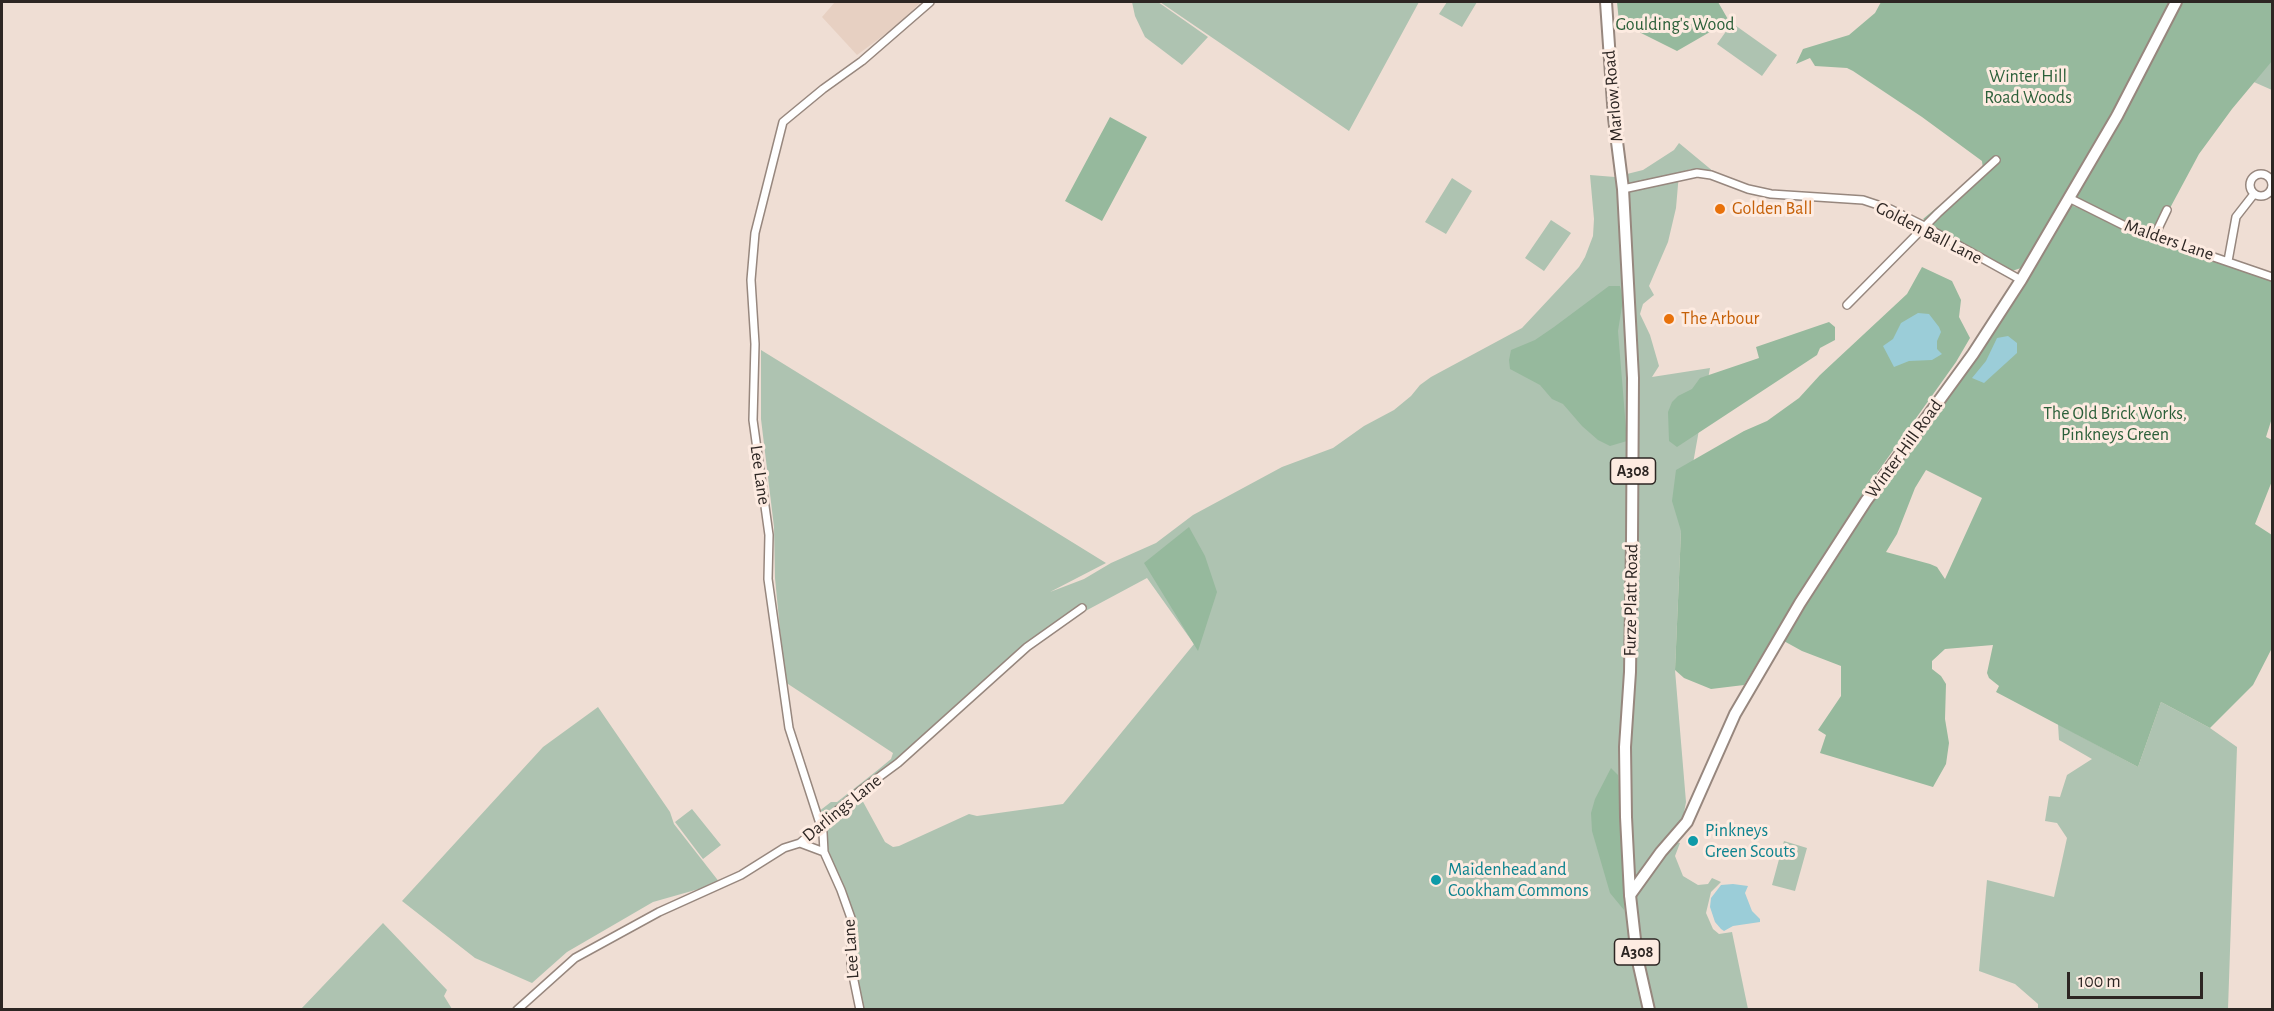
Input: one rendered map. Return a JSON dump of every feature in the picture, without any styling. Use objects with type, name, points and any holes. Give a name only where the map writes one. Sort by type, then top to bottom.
[{"type":"street","name":"Lee Lane","points":[[860,1010],[851,972],[851,918],[824,852],[823,833],[789,728],[768,579],[769,535],[753,420],[755,344],[751,279],[755,233],[783,122],[862,61],[930,2]]},
{"type":"street","name":"Marlow Road","points":[[1606,2],[1614,118],[1623,189]]},
{"type":"street","name":"Winter Hill Road","points":[[1630,895],[1661,852],[1687,822],[1735,714],[1800,603],[1866,501],[1973,354],[2021,280],[2117,116],[2176,2]]},
{"type":"street","points":[[1847,305],[1924,226],[1996,160]]},
{"type":"street","name":"Golden Ball Lane","points":[[1623,189],[1697,173],[1711,175],[1748,189],[1771,194],[1863,200],[1890,209],[1924,226],[2021,280]]},
{"type":"street","name":"Furze Platt Road","points":[[1623,189],[1633,378],[1630,672],[1625,747],[1626,817],[1630,895],[1637,957],[1649,1010]]},
{"type":"street","points":[[2228,261],[2236,217],[2254,194]]},
{"type":"street","name":"Malders Lane","points":[[2069,198],[2129,228],[2272,277]]},
{"type":"street","points":[[2154,237],[2168,210]]},
{"type":"street","name":"Darlings Lane","points":[[517,1010],[575,958],[659,912],[741,875],[784,848],[800,843],[860,791],[898,763],[1027,647],[1082,608]]},
{"type":"street","points":[[800,843],[824,852]]},
{"type":"shaded area","points":[[835,2],[921,2],[895,27],[857,55],[822,17]]},
{"type":"green space","points":[[1132,2],[1158,2],[1208,37],[1182,65],[1145,37],[1135,16]]},
{"type":"green space","points":[[1160,2],[1419,2],[1349,131]]},
{"type":"green space","points":[[1447,2],[1477,2],[1462,27],[1439,14]]},
{"type":"green space","name":"Goulding's Wood","points":[[1617,2],[1718,2],[1729,21],[1677,51],[1619,22]]},
{"type":"green space","name":"Winter Hill Road Woods","points":[[1881,2],[2272,2],[2272,61],[2232,109],[2199,154],[2155,236],[2072,203],[2101,150],[2093,146],[2024,267],[2012,271],[1934,229],[1923,219],[1983,169],[1982,161],[1853,71],[1847,68],[1815,66],[1810,58],[1796,64],[1803,49],[1849,35],[1875,13]]},
{"type":"green space","points":[[1732,23],[1777,55],[1762,76],[1717,44]]},
{"type":"green space","points":[[2272,46],[2272,90],[2247,79]]},
{"type":"green space","points":[[1110,117],[1147,137],[1102,221],[1065,201]]},
{"type":"green space","points":[[1679,143],[1714,172],[1691,169],[1679,173],[1676,208],[1668,242],[1649,286],[1654,295],[1643,304],[1640,314],[1650,335],[1659,366],[1652,377],[1710,368],[1681,531],[1675,670],[1686,802],[1683,818],[1666,840],[1680,843],[1675,856],[1683,876],[1698,885],[1708,884],[1712,878],[1721,882],[1711,892],[1706,913],[1713,929],[1719,934],[1732,932],[1748,1009],[863,1009],[854,976],[852,914],[828,849],[818,812],[831,802],[837,802],[879,769],[891,759],[893,753],[785,682],[775,578],[774,527],[761,419],[761,350],[1106,563],[1050,592],[1084,579],[1111,563],[1156,543],[1193,515],[1282,467],[1333,448],[1364,426],[1394,410],[1431,377],[1522,328],[1579,267],[1585,257],[1593,236],[1594,219],[1590,175],[1615,177],[1643,170],[1674,150]],"holes":[[[1147,578],[1194,644],[1063,804],[977,816],[969,814],[899,846],[893,847],[885,842],[861,798],[1024,656],[1035,643],[1063,623]]]},
{"type":"green space","points":[[1452,178],[1472,191],[1446,234],[1425,222]]},
{"type":"green space","name":"The Old Brick Works, Pinkneys Green","points":[[2071,205],[2155,238],[2272,279],[2272,418],[2266,437],[2272,440],[2272,481],[2255,524],[2272,535],[2272,648],[2253,685],[2210,728],[2161,702],[2138,767],[1996,692],[1999,686],[1989,678],[1987,673],[1993,645],[1945,649],[1932,661],[1932,669],[1941,676],[1946,684],[1945,719],[1949,743],[1946,764],[1933,787],[1820,753],[1826,735],[1818,730],[1841,696],[1841,666],[1802,651],[1782,640],[1840,553],[1873,498]],"holes":[[[1926,470],[1982,498],[1945,579],[1937,567],[1886,552],[1897,534],[1915,488]]]},
{"type":"green space","points":[[1551,220],[1571,233],[1544,271],[1525,258]]},
{"type":"green space","points":[[1922,267],[1952,281],[1961,300],[1959,317],[1970,338],[1956,362],[1877,473],[1744,685],[1711,689],[1684,678],[1675,670],[1681,531],[1672,501],[1676,470],[1744,431],[1767,421],[1799,398],[1820,375],[1907,294]]},
{"type":"green space","points":[[1609,286],[1620,286],[1623,300],[1618,331],[1627,441],[1610,446],[1598,440],[1563,404],[1552,399],[1540,385],[1510,369],[1509,360],[1511,350],[1535,340]]},
{"type":"green space","points":[[1829,322],[1835,327],[1835,340],[1820,348],[1817,355],[1677,447],[1669,441],[1668,412],[1672,402],[1692,389],[1700,378],[1759,358],[1756,347]]},
{"type":"green space","points":[[1189,527],[1205,556],[1217,592],[1198,651],[1144,563]]},
{"type":"green space","points":[[2161,702],[2210,728],[2237,747],[2228,1009],[2038,1009],[2038,1004],[2015,984],[1979,971],[1987,880],[2054,897],[2067,838],[2057,823],[2045,821],[2049,796],[2060,797],[2067,775],[2092,759],[2059,740],[2058,724],[2138,767]]},
{"type":"green space","points":[[598,707],[670,812],[674,824],[720,883],[653,902],[567,952],[532,983],[475,958],[402,901],[543,747]]},
{"type":"green space","points":[[1611,768],[1618,775],[1622,817],[1624,910],[1610,893],[1592,831],[1591,813],[1595,799]]},
{"type":"green space","points":[[692,809],[721,845],[703,859],[675,822]]},
{"type":"green space","points":[[1784,841],[1807,848],[1795,891],[1772,885]]},
{"type":"green space","points":[[383,923],[447,990],[444,996],[452,1009],[301,1009]]},
{"type":"water","points":[[1918,313],[1929,314],[1939,327],[1941,332],[1937,341],[1937,349],[1942,354],[1932,360],[1909,361],[1894,367],[1883,346],[1893,339],[1901,323]]},
{"type":"water","points":[[2008,336],[2017,343],[2017,353],[1984,383],[1972,378],[1986,361],[1997,338]]},
{"type":"water","points":[[1721,885],[1748,886],[1745,893],[1752,911],[1760,922],[1733,926],[1724,931],[1715,922],[1710,907],[1711,898]]},
{"type":"place","name":"Golden Ball","points":[[1720,209]]},
{"type":"place","name":"The Arbour","points":[[1669,319]]},
{"type":"place","name":"Pinkneys Green Scouts","points":[[1693,841]]},
{"type":"place","name":"Maidenhead and Cookham Commons","points":[[1436,880]]}]
